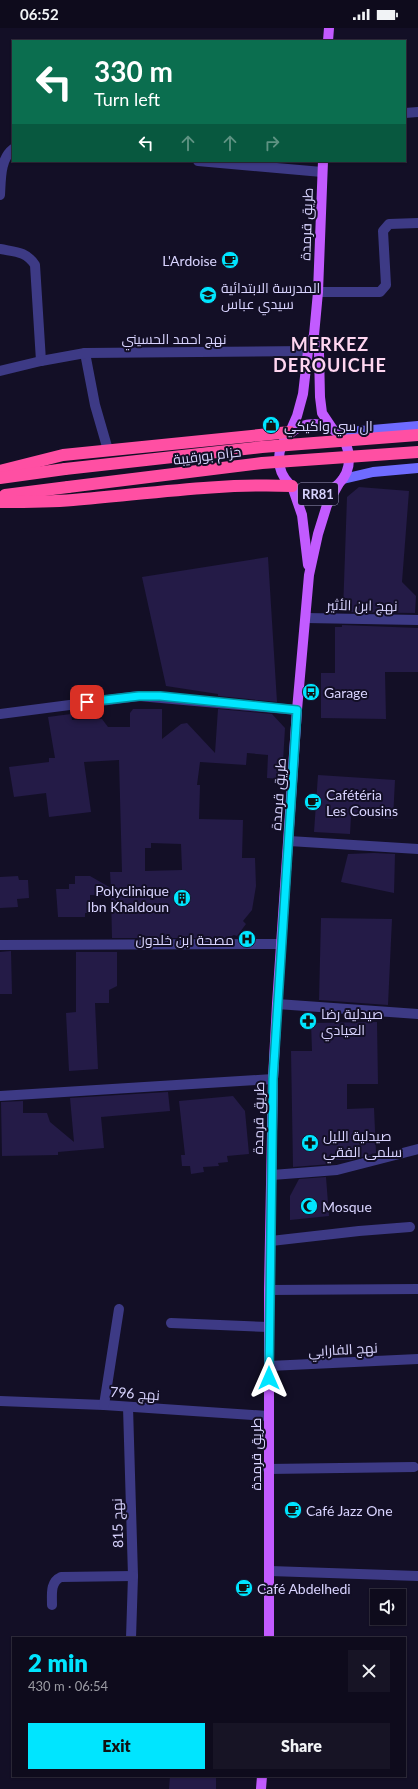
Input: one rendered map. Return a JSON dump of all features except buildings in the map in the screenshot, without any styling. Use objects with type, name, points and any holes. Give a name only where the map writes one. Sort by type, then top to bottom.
[{"type":"highway","points":[[0,471],[63,455],[290,432]]},
{"type":"highway","name":"حزام بورقيبة","points":[[0,478],[65,469],[262,447],[418,435]]},
{"type":"highway","name":"حزام بورقيبة","points":[[0,496],[262,463],[418,452]]},
{"type":"highway","points":[[0,502],[72,500],[136,493],[227,486],[292,486]]},
{"type":"main road","points":[[328,40],[329,28]]},
{"type":"main road","name":"طريق قرمدة","points":[[290,432],[297,416],[303,394],[308,351],[314,336],[318,292],[323,162]]},
{"type":"main road","name":"طريق قرمدة","points":[[314,336],[319,353],[322,413],[335,430]]},
{"type":"main road","points":[[290,432],[300,426],[311,423],[322,424],[335,430],[418,426]]},
{"type":"main road","name":"RR81","points":[[290,432],[283,442],[279,453],[279,466],[284,477],[300,492],[320,494],[330,491],[341,482],[348,470],[350,460],[349,450],[345,440],[335,430]]},
{"type":"main road","points":[[341,482],[373,472],[418,468]]},
{"type":"main road","name":"طريق قرمدة","points":[[269,1637],[269,1290],[273,1079],[277,1004],[297,710],[309,575],[318,534],[327,505],[341,482]]},
{"type":"main road","name":"طريق قرمدة","points":[[292,486],[302,515],[309,575]]},
{"type":"main road","points":[[261,1789],[262,1777]]},
{"type":"street","points":[[406,113],[418,112]]},
{"type":"street","points":[[0,195],[2,164],[7,153],[12,150]]},
{"type":"street","points":[[209,162],[322,172]]},
{"type":"street","points":[[318,292],[380,292],[386,285],[383,231],[389,224],[418,223]]},
{"type":"street","points":[[0,249],[22,253],[30,257],[35,265],[41,361]]},
{"type":"street","name":"نهج احمد الحسيني","points":[[0,370],[85,353],[308,351]]},
{"type":"street","points":[[85,353],[95,405],[108,450]]},
{"type":"street","name":"نهج ابن الأثير","points":[[306,618],[418,620]]},
{"type":"street","points":[[0,714],[139,696],[297,710]]},
{"type":"street","points":[[289,842],[418,849]]},
{"type":"street","points":[[0,945],[282,944]]},
{"type":"street","points":[[277,1004],[418,1014]]},
{"type":"street","points":[[0,1096],[273,1079]]},
{"type":"street","points":[[272,1175],[337,1170],[418,1149]]},
{"type":"street","points":[[271,1241],[410,1227]]},
{"type":"street","points":[[269,1290],[418,1289]]},
{"type":"street","points":[[104,1405],[119,1309]]},
{"type":"street","points":[[171,1323],[269,1327]]},
{"type":"street","name":"نهج الفارابي","points":[[269,1366],[418,1359]]},
{"type":"street","name":"نهج 796","points":[[0,1400],[104,1405],[268,1416]]},
{"type":"street","name":"نهج 815","points":[[128,1407],[133,1576],[131,1637]]},
{"type":"street","points":[[268,1469],[414,1467]]},
{"type":"street","points":[[270,1571],[418,1576]]},
{"type":"street","points":[[52,1605],[53,1584],[56,1579],[61,1577],[133,1576]]},
{"type":"place","name":"L'Ardoise","points":[[230,260]]},
{"type":"place","name":"المدرسة الابتدائية سيدي عباس","points":[[208,295]]},
{"type":"place","name":"ال سي واكيكي","points":[[271,425]]},
{"type":"place","name":"Garage","points":[[311,692]]},
{"type":"place","name":"Cafétéria Les Cousins","points":[[313,802]]},
{"type":"place","name":"Polyclinique Ibn Khaldoun","points":[[182,898]]},
{"type":"place","name":"مصحة ابن خلدون","points":[[247,939]]},
{"type":"place","name":"صيدلية رضا العيادي","points":[[308,1021]]},
{"type":"place","name":"صيدلية الليل سلمى الفقي","points":[[310,1143]]},
{"type":"place","name":"Mosque","points":[[309,1206]]},
{"type":"place","name":"Café Jazz One","points":[[293,1510]]},
{"type":"place","name":"Café Abdelhedi","points":[[244,1588]]},
{"type":"district","name":"MERKEZ DEROUICHE","points":[[330,354]]},
{"type":"route","points":[[87,702],[139,696],[160,696],[297,710],[273,1079],[269,1378]]}]
